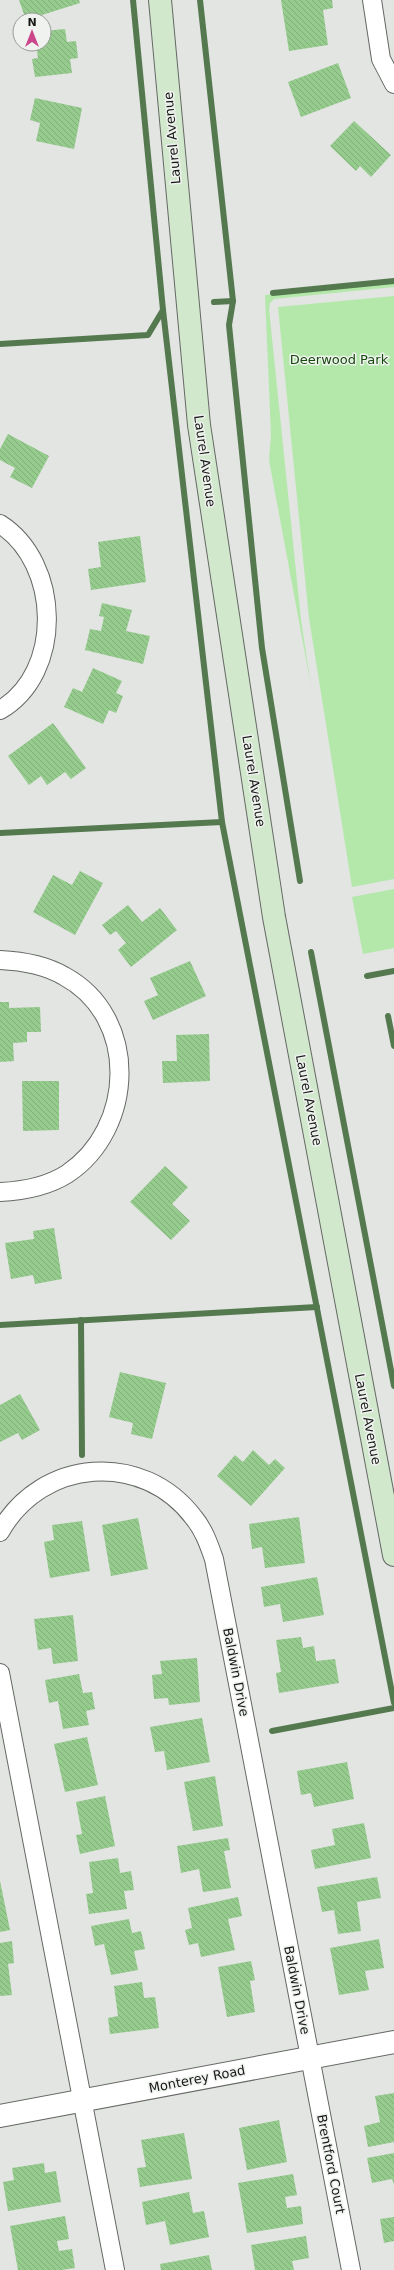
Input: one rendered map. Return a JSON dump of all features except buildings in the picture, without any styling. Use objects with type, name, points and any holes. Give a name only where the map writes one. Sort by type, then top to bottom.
[{"type":"main road","name":"Laurel Avenue","points":[[160,0],[199,425],[274,917],[394,1555]]},
{"type":"street","points":[[372,0],[382,59],[394,84]]},
{"type":"street","points":[[0,524],[7,529],[26,549],[37,570],[43,589],[47,623],[43,652],[36,670],[24,689],[0,710]]},
{"type":"street","points":[[0,960],[40,966],[64,976],[84,991],[98,1007],[110,1026],[119,1062],[119,1083],[116,1104],[109,1126],[98,1144],[85,1159],[66,1174],[41,1185],[0,1192]]},
{"type":"street","name":"Baldwin Drive","points":[[0,1532],[10,1516],[28,1496],[55,1480],[90,1471],[128,1474],[154,1484],[167,1492],[194,1518],[205,1536],[214,1559],[310,2058]]},
{"type":"street","points":[[0,1673],[115,2270]]},
{"type":"street","name":"Monterey Road","points":[[0,2116],[394,2042]]},
{"type":"street","name":"Brentford Court","points":[[310,2058],[351,2270]]},
{"type":"green space","points":[[394,282],[394,287],[274,299],[270,303],[269,309],[301,620],[311,686],[269,460],[271,435],[265,295]]},
{"type":"green space","name":"Deerwood Park","points":[[394,296],[394,879],[352,887],[309,618],[278,307]]},
{"type":"green space","points":[[394,889],[394,948],[363,954],[352,897]]},
{"type":"waterway","points":[[133,0],[163,310],[222,822],[394,1703]]},
{"type":"waterway","points":[[200,0],[233,301],[229,325],[262,648],[300,881]]},
{"type":"waterway","points":[[273,293],[394,281]]},
{"type":"waterway","points":[[214,302],[233,301]]},
{"type":"waterway","points":[[0,344],[148,335],[163,310]]},
{"type":"waterway","points":[[0,833],[222,822]]},
{"type":"waterway","points":[[311,952],[394,1386]]},
{"type":"waterway","points":[[367,976],[394,971]]},
{"type":"waterway","points":[[388,1016],[394,1046]]},
{"type":"waterway","points":[[0,1325],[317,1307]]},
{"type":"waterway","points":[[81,1320],[82,1455]]},
{"type":"waterway","points":[[272,1731],[394,1708]]}]
